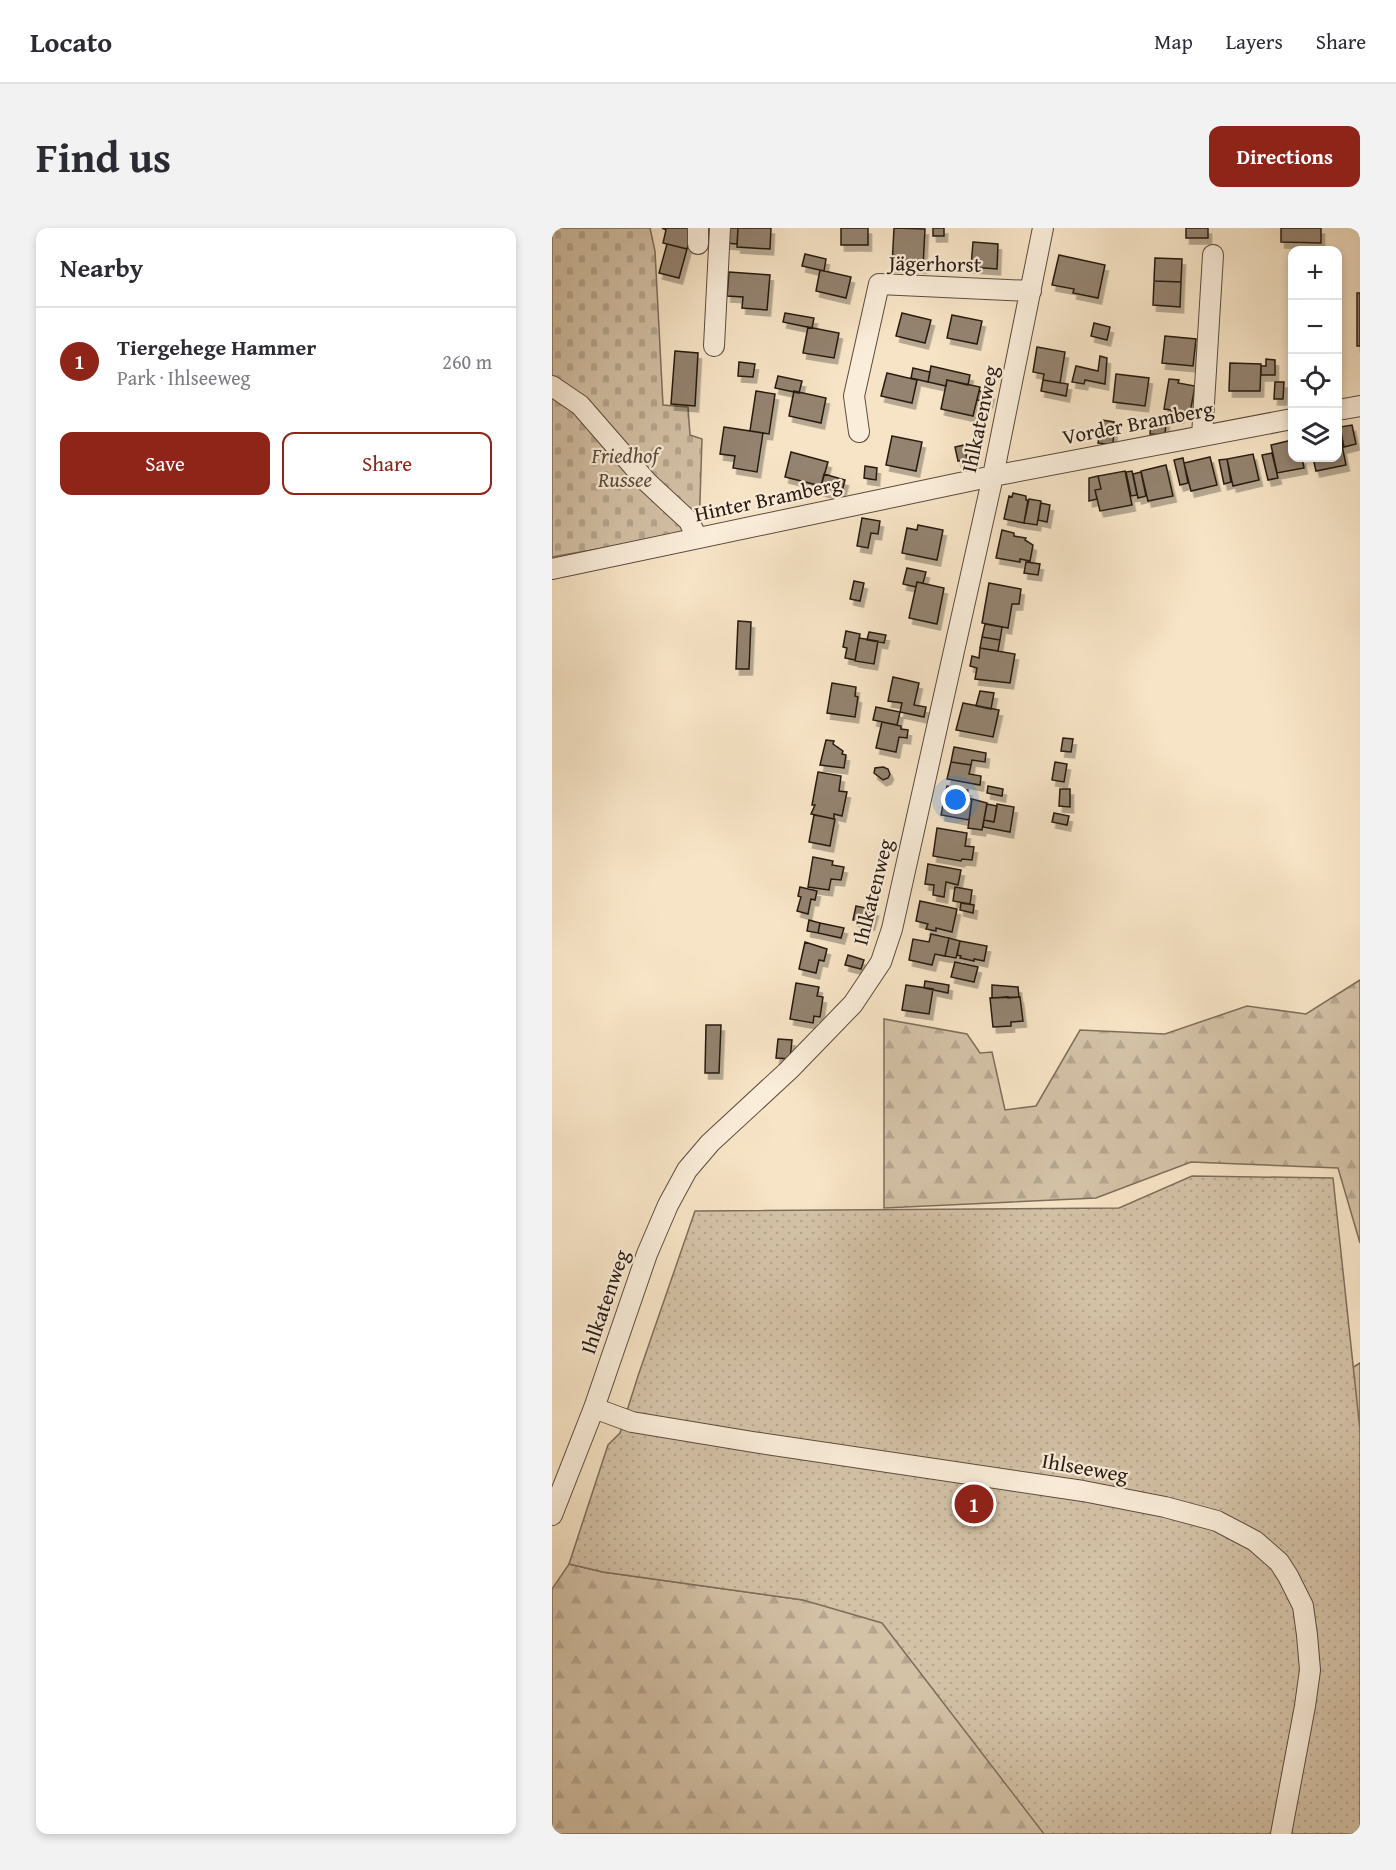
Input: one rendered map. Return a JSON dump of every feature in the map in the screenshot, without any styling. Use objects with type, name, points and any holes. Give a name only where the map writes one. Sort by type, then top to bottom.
[{"type":"street","points":[[714,346],[720,228]]},
{"type":"street","name":"Ihlkatenweg","points":[[552,1515],[594,1408],[647,1254],[668,1205],[687,1170],[710,1143],[789,1070],[854,1004],[881,962],[892,929],[993,476],[1043,228]]},
{"type":"street","points":[[1202,436],[1213,255]]},
{"type":"street","name":"Jägerhorst","points":[[859,432],[854,396],[879,284],[1031,291]]},
{"type":"street","points":[[552,386],[580,405],[647,482],[689,521],[697,538]]},
{"type":"street","points":[[1342,409],[1360,406]]},
{"type":"street","name":"Vorder Bramberg","points":[[993,476],[1288,420]]},
{"type":"street","name":"Hinter Bramberg","points":[[552,569],[993,476]]},
{"type":"street","name":"Ihlseeweg","points":[[594,1408],[632,1422],[1083,1491],[1165,1507],[1217,1521],[1255,1541],[1279,1562],[1288,1576],[1302,1606],[1307,1635],[1310,1670],[1281,1834]]},
{"type":"green space","name":"Friedhof Russee","points":[[552,228],[650,228],[655,251],[663,405],[688,407],[690,435],[702,439],[699,531],[552,557]]},
{"type":"green space","points":[[1360,980],[1360,1243],[1338,1168],[1191,1162],[1096,1198],[884,1208],[884,1019],[967,1034],[980,1053],[992,1052],[1005,1110],[1036,1106],[1080,1030],[1165,1034],[1247,1006],[1306,1014]]},
{"type":"green space","points":[[1192,1176],[1333,1178],[1360,1430],[1360,1834],[1044,1834],[882,1623],[803,1600],[603,1572],[569,1564],[608,1445],[620,1433],[695,1211],[1119,1208]]},
{"type":"green space","points":[[1360,1363],[1360,1498],[1303,1834],[552,1834],[552,1589],[569,1564],[603,1572],[803,1600],[1344,1373]]},
{"type":"building","points":[[662,228],[692,228],[687,249],[663,243],[666,230]]},
{"type":"building","points":[[726,228],[738,228],[737,244],[725,243]]},
{"type":"building","points":[[738,228],[771,228],[770,249],[737,247]]},
{"type":"building","points":[[841,228],[868,228],[868,245],[841,245]]},
{"type":"building","points":[[894,228],[925,229],[923,267],[892,266]]},
{"type":"building","points":[[933,228],[944,228],[944,236],[933,236]]},
{"type":"building","points":[[1186,228],[1208,228],[1208,238],[1186,238]]},
{"type":"building","points":[[1281,228],[1321,228],[1321,243],[1281,242]]},
{"type":"building","points":[[973,242],[998,244],[997,269],[971,267]]},
{"type":"building","points":[[667,244],[687,249],[679,278],[659,273]]},
{"type":"building","points":[[805,254],[826,259],[824,271],[802,266]]},
{"type":"building","points":[[1059,255],[1105,265],[1098,298],[1073,293],[1074,289],[1052,285]]},
{"type":"building","points":[[1155,258],[1182,259],[1181,282],[1154,281]]},
{"type":"building","points":[[820,270],[851,277],[846,298],[816,291]]},
{"type":"building","points":[[729,272],[770,275],[767,310],[742,308],[743,297],[727,296]]},
{"type":"building","points":[[1154,281],[1181,282],[1180,307],[1153,305]]},
{"type":"building","points":[[1357,293],[1360,293],[1360,346],[1357,346]]},
{"type":"building","points":[[785,313],[814,318],[812,328],[783,322]]},
{"type":"building","points":[[902,313],[931,320],[925,343],[896,336]]},
{"type":"building","points":[[952,315],[982,321],[977,344],[947,338]]},
{"type":"building","points":[[1094,323],[1110,327],[1107,340],[1091,336]]},
{"type":"building","points":[[808,327],[839,333],[834,358],[803,353]]},
{"type":"building","points":[[1165,336],[1196,339],[1193,366],[1162,363]]},
{"type":"building","points":[[1037,347],[1065,352],[1060,383],[1043,380],[1044,374],[1033,372]]},
{"type":"building","points":[[675,351],[698,353],[695,406],[671,404]]},
{"type":"building","points":[[1100,356],[1107,358],[1105,384],[1085,380],[1084,384],[1072,382],[1076,366],[1098,371]]},
{"type":"building","points":[[1266,359],[1275,360],[1275,375],[1261,375],[1261,366],[1266,366]]},
{"type":"building","points":[[739,362],[755,364],[753,377],[738,376]]},
{"type":"building","points":[[1230,363],[1261,364],[1260,391],[1229,391]]},
{"type":"building","points":[[931,366],[970,375],[968,385],[947,380],[946,386],[928,382]]},
{"type":"building","points":[[913,368],[930,372],[928,382],[911,378]]},
{"type":"building","points":[[887,373],[917,380],[912,403],[881,396]]},
{"type":"building","points":[[1116,374],[1149,378],[1145,406],[1113,402]]},
{"type":"building","points":[[778,376],[802,381],[799,393],[775,388]]},
{"type":"building","points":[[1169,379],[1195,386],[1190,413],[1181,412],[1180,417],[1170,415],[1171,410],[1164,409]]},
{"type":"building","points":[[947,380],[980,387],[973,416],[941,409]]},
{"type":"building","points":[[1043,380],[1068,384],[1066,396],[1041,391]]},
{"type":"building","points":[[1275,382],[1284,382],[1283,399],[1274,399]]},
{"type":"building","points":[[756,391],[775,394],[769,434],[750,431]]},
{"type":"building","points":[[794,391],[826,398],[821,423],[789,416]]},
{"type":"building","points":[[979,391],[991,393],[989,402],[977,400]]},
{"type":"building","points":[[1102,420],[1114,422],[1113,445],[1098,443]]},
{"type":"building","points":[[1151,420],[1166,421],[1165,435],[1150,434]]},
{"type":"building","points":[[1352,425],[1356,444],[1344,447],[1342,427]]},
{"type":"building","points":[[724,427],[763,433],[757,472],[733,468],[735,456],[720,454]]},
{"type":"building","points":[[892,436],[922,442],[916,471],[886,465]]},
{"type":"building","points":[[1288,441],[1288,462],[1303,462],[1304,468],[1277,473],[1271,445]]},
{"type":"building","points":[[964,445],[967,459],[958,461],[955,447]]},
{"type":"building","points":[[1342,445],[1346,465],[1316,471],[1314,462],[1342,462]]},
{"type":"building","points":[[791,452],[828,462],[821,486],[785,477]]},
{"type":"building","points":[[1272,453],[1278,478],[1268,480],[1262,455]]},
{"type":"building","points":[[1253,454],[1259,480],[1233,486],[1227,459]]},
{"type":"building","points":[[1210,457],[1217,485],[1191,491],[1184,463]]},
{"type":"building","points":[[1183,458],[1188,483],[1180,485],[1174,460]]},
{"type":"building","points":[[1227,459],[1231,482],[1224,484],[1219,460]]},
{"type":"building","points":[[1166,465],[1173,496],[1148,501],[1141,471]]},
{"type":"building","points":[[865,466],[877,468],[876,480],[864,478]]},
{"type":"building","points":[[1125,471],[1132,505],[1100,511],[1095,490],[1101,489],[1098,476]]},
{"type":"building","points":[[1132,471],[1137,495],[1131,496],[1126,472]]},
{"type":"building","points":[[1141,472],[1146,496],[1138,498],[1133,474]]},
{"type":"building","points":[[824,474],[845,480],[841,495],[820,490]]},
{"type":"building","points":[[1098,476],[1101,489],[1095,490],[1097,499],[1089,501],[1089,478]]},
{"type":"building","points":[[1013,493],[1026,496],[1028,500],[1024,523],[1004,519],[1009,496],[1012,497]]},
{"type":"building","points":[[1029,499],[1041,501],[1037,525],[1024,523]]},
{"type":"building","points":[[1041,503],[1050,505],[1047,522],[1038,520]]},
{"type":"building","points":[[862,518],[880,521],[878,534],[871,533],[868,548],[857,546]]},
{"type":"building","points":[[918,525],[943,530],[937,560],[902,553],[907,528],[917,530]]},
{"type":"building","points":[[1002,530],[1014,533],[1014,536],[1026,538],[1025,540],[1033,545],[1030,561],[1020,559],[1020,562],[996,558]]},
{"type":"building","points":[[1026,562],[1040,564],[1038,575],[1024,573]]},
{"type":"building","points":[[907,568],[926,572],[923,583],[917,582],[916,587],[903,584]]},
{"type":"building","points":[[854,581],[864,583],[860,601],[850,599]]},
{"type":"building","points":[[917,582],[944,588],[937,624],[909,618]]},
{"type":"building","points":[[989,583],[1021,589],[1019,604],[1012,604],[1008,628],[982,623]]},
{"type":"building","points":[[738,621],[751,622],[749,669],[736,669]]},
{"type":"building","points":[[985,624],[1002,627],[1000,640],[982,637]]},
{"type":"building","points":[[846,631],[860,634],[855,660],[845,658],[847,648],[843,647]]},
{"type":"building","points":[[869,632],[886,635],[884,643],[867,640]]},
{"type":"building","points":[[982,637],[1000,640],[998,651],[980,648]]},
{"type":"building","points":[[859,638],[878,641],[874,664],[855,661]]},
{"type":"building","points":[[980,648],[1015,654],[1010,683],[975,679],[977,668],[970,666],[972,656],[979,658]]},
{"type":"building","points":[[893,677],[919,683],[914,705],[926,707],[924,717],[900,712],[902,703],[888,701]]},
{"type":"building","points":[[832,683],[856,687],[855,696],[858,697],[855,717],[827,713]]},
{"type":"building","points":[[980,691],[994,693],[991,709],[976,706]]},
{"type":"building","points":[[963,703],[999,710],[993,737],[956,730]]},
{"type":"building","points":[[876,707],[900,712],[897,725],[873,720]]},
{"type":"building","points":[[882,722],[908,730],[907,738],[899,737],[896,752],[876,748]]},
{"type":"building","points":[[1063,738],[1073,739],[1071,752],[1061,751]]},
{"type":"building","points":[[826,740],[834,741],[833,744],[843,751],[842,754],[846,755],[844,768],[820,765]]},
{"type":"building","points":[[954,747],[986,753],[985,762],[972,760],[971,765],[951,762]]},
{"type":"building","points":[[951,762],[971,765],[969,774],[981,776],[980,785],[947,779]]},
{"type":"building","points":[[1055,762],[1067,764],[1064,782],[1052,780]]},
{"type":"building","points":[[875,768],[888,769],[890,774],[883,780],[874,773]]},
{"type":"building","points":[[818,772],[841,776],[839,791],[847,792],[842,816],[834,814],[834,819],[811,814],[815,805],[812,805]]},
{"type":"building","points":[[947,786],[968,790],[966,798],[945,794]]},
{"type":"building","points":[[988,786],[1003,789],[1002,796],[987,793]]},
{"type":"building","points":[[1060,789],[1070,789],[1070,807],[1059,806]]},
{"type":"building","points":[[945,794],[972,799],[969,820],[941,815]]},
{"type":"building","points":[[972,799],[987,803],[982,830],[968,828]]},
{"type":"building","points":[[987,804],[997,806],[994,822],[984,820]]},
{"type":"building","points":[[997,804],[1014,807],[1010,832],[983,827],[984,820],[994,822]]},
{"type":"building","points":[[1054,813],[1069,816],[1067,825],[1052,822]]},
{"type":"building","points":[[814,815],[835,819],[830,846],[809,842]]},
{"type":"building","points":[[937,828],[967,833],[965,846],[974,847],[972,860],[962,859],[961,861],[933,856]]},
{"type":"building","points":[[813,857],[833,861],[832,865],[844,867],[841,880],[831,879],[829,890],[808,887]]},
{"type":"building","points":[[928,864],[961,870],[958,885],[946,882],[944,897],[933,895],[934,885],[925,884]]},
{"type":"building","points":[[800,887],[817,891],[815,900],[811,899],[808,914],[797,911],[801,897],[798,896]]},
{"type":"building","points":[[955,887],[972,890],[970,904],[953,901]]},
{"type":"building","points":[[920,901],[957,909],[952,932],[936,928],[936,931],[926,929],[928,924],[916,921]]},
{"type":"building","points":[[961,903],[974,905],[973,913],[960,910]]},
{"type":"building","points":[[856,906],[875,910],[871,924],[853,920]]},
{"type":"building","points":[[809,920],[820,923],[818,933],[807,931]]},
{"type":"building","points":[[820,923],[844,928],[841,938],[818,933]]},
{"type":"building","points":[[931,934],[949,938],[945,956],[935,954],[932,965],[909,960],[913,939],[929,942]]},
{"type":"building","points":[[949,938],[960,941],[956,958],[945,956]]},
{"type":"building","points":[[960,941],[987,946],[984,961],[960,958],[961,956],[957,955]]},
{"type":"building","points":[[805,942],[827,949],[824,961],[819,960],[816,973],[799,969]]},
{"type":"building","points":[[848,955],[864,960],[861,969],[845,965]]},
{"type":"building","points":[[955,962],[978,967],[974,982],[951,977]]},
{"type":"building","points":[[925,981],[949,985],[948,993],[924,988]]},
{"type":"building","points":[[796,983],[819,987],[817,996],[823,997],[820,1017],[814,1016],[813,1023],[790,1019]]},
{"type":"building","points":[[906,985],[933,989],[929,1014],[902,1010]]},
{"type":"building","points":[[992,985],[1018,987],[1019,997],[992,998]]},
{"type":"building","points":[[1020,997],[1023,1021],[1011,1022],[1011,1026],[993,1027],[990,998]]},
{"type":"building","points":[[706,1025],[721,1025],[719,1073],[705,1073]]},
{"type":"building","points":[[778,1039],[792,1040],[790,1059],[776,1058]]},
{"type":"place","name":"Tiergehege Hammer","points":[[974,1504]]}]
